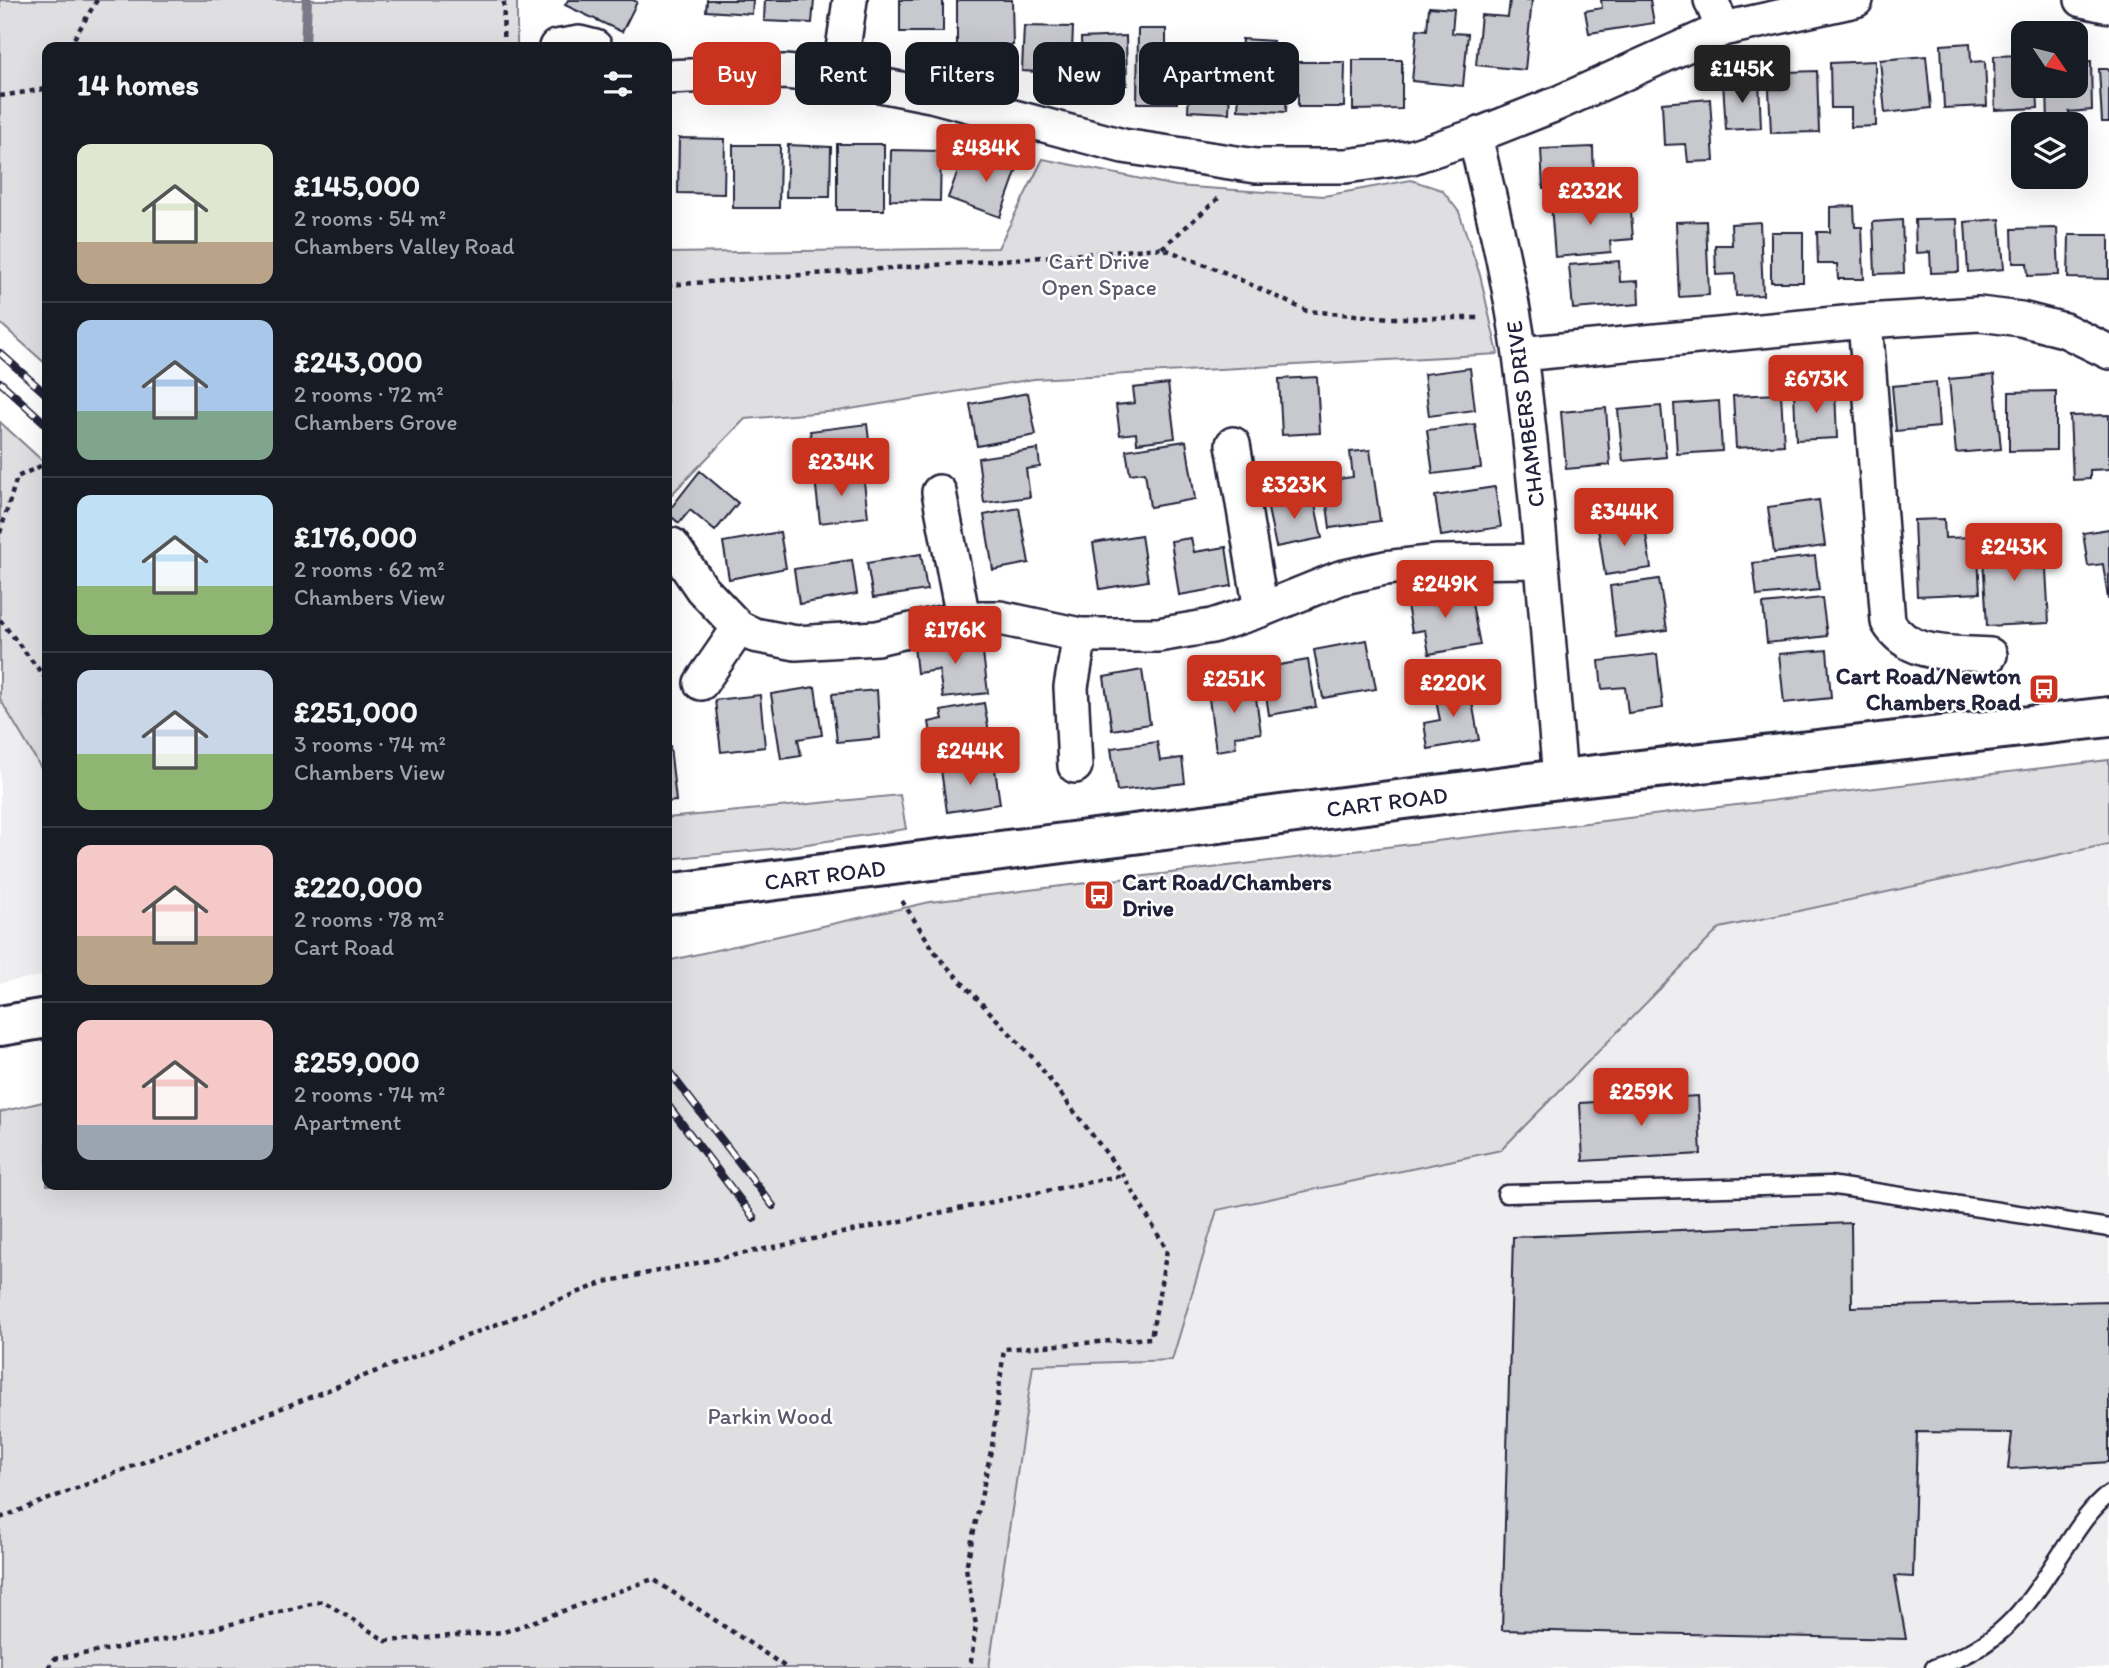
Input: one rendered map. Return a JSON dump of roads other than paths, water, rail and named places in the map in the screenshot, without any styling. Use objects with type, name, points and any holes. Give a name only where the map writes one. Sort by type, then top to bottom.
[{"type":"street","points":[[844,42],[850,0]]},
{"type":"street","points":[[891,87],[931,95],[1123,146],[1255,166],[1346,166],[1412,157],[1556,104],[1717,14],[1856,0]]},
{"type":"street","points":[[2081,0],[2109,6]]},
{"type":"street","points":[[672,76],[795,73]]},
{"type":"street","name":"CHAMBERS DRIVE","points":[[1475,136],[1500,240],[1520,354],[1542,561],[1560,779]]},
{"type":"street","points":[[1520,354],[1865,321],[1979,314],[2021,319],[2064,330],[2109,352]]},
{"type":"street","points":[[1865,321],[1888,622],[1896,635],[1910,645],[1928,651],[1990,655]]},
{"type":"street","points":[[1233,444],[1261,610]]},
{"type":"street","points":[[939,492],[963,618]]},
{"type":"street","points":[[672,545],[702,589],[739,628],[754,635],[796,643],[877,638],[963,618],[1000,618],[1080,635],[1158,635],[1212,626],[1261,610],[1340,578],[1385,568],[1438,562],[1542,561]]},
{"type":"street","points":[[701,682],[739,628]]},
{"type":"street","points":[[1075,766],[1071,687],[1080,635]]},
{"type":"street","name":"CART ROAD","points":[[672,893],[1560,779],[2109,717]]},
{"type":"street","points":[[0,1026],[42,1019]]},
{"type":"lane","points":[[1506,1194],[1829,1185],[2109,1228]]},
{"type":"lane","points":[[1934,1668],[1959,1659],[2009,1627],[2025,1608],[2080,1526],[2109,1494]]},
{"type":"waterway","points":[[305,42],[307,0]]},
{"type":"railway","points":[[0,353],[42,391]]},
{"type":"railway","points":[[0,382],[42,420]]},
{"type":"railway","points":[[672,1075],[773,1206]]},
{"type":"railway","points":[[672,1111],[754,1218]]},
{"type":"place","name":"Cart Road/Newton Chambers Road","points":[[2044,689]]},
{"type":"place","name":"Cart Road/Chambers Drive","points":[[1099,895]]},
{"type":"park label","name":"Cart Drive Open Space","points":[[1099,274]]},
{"type":"park label","name":"Parkin Wood","points":[[770,1416]]}]
